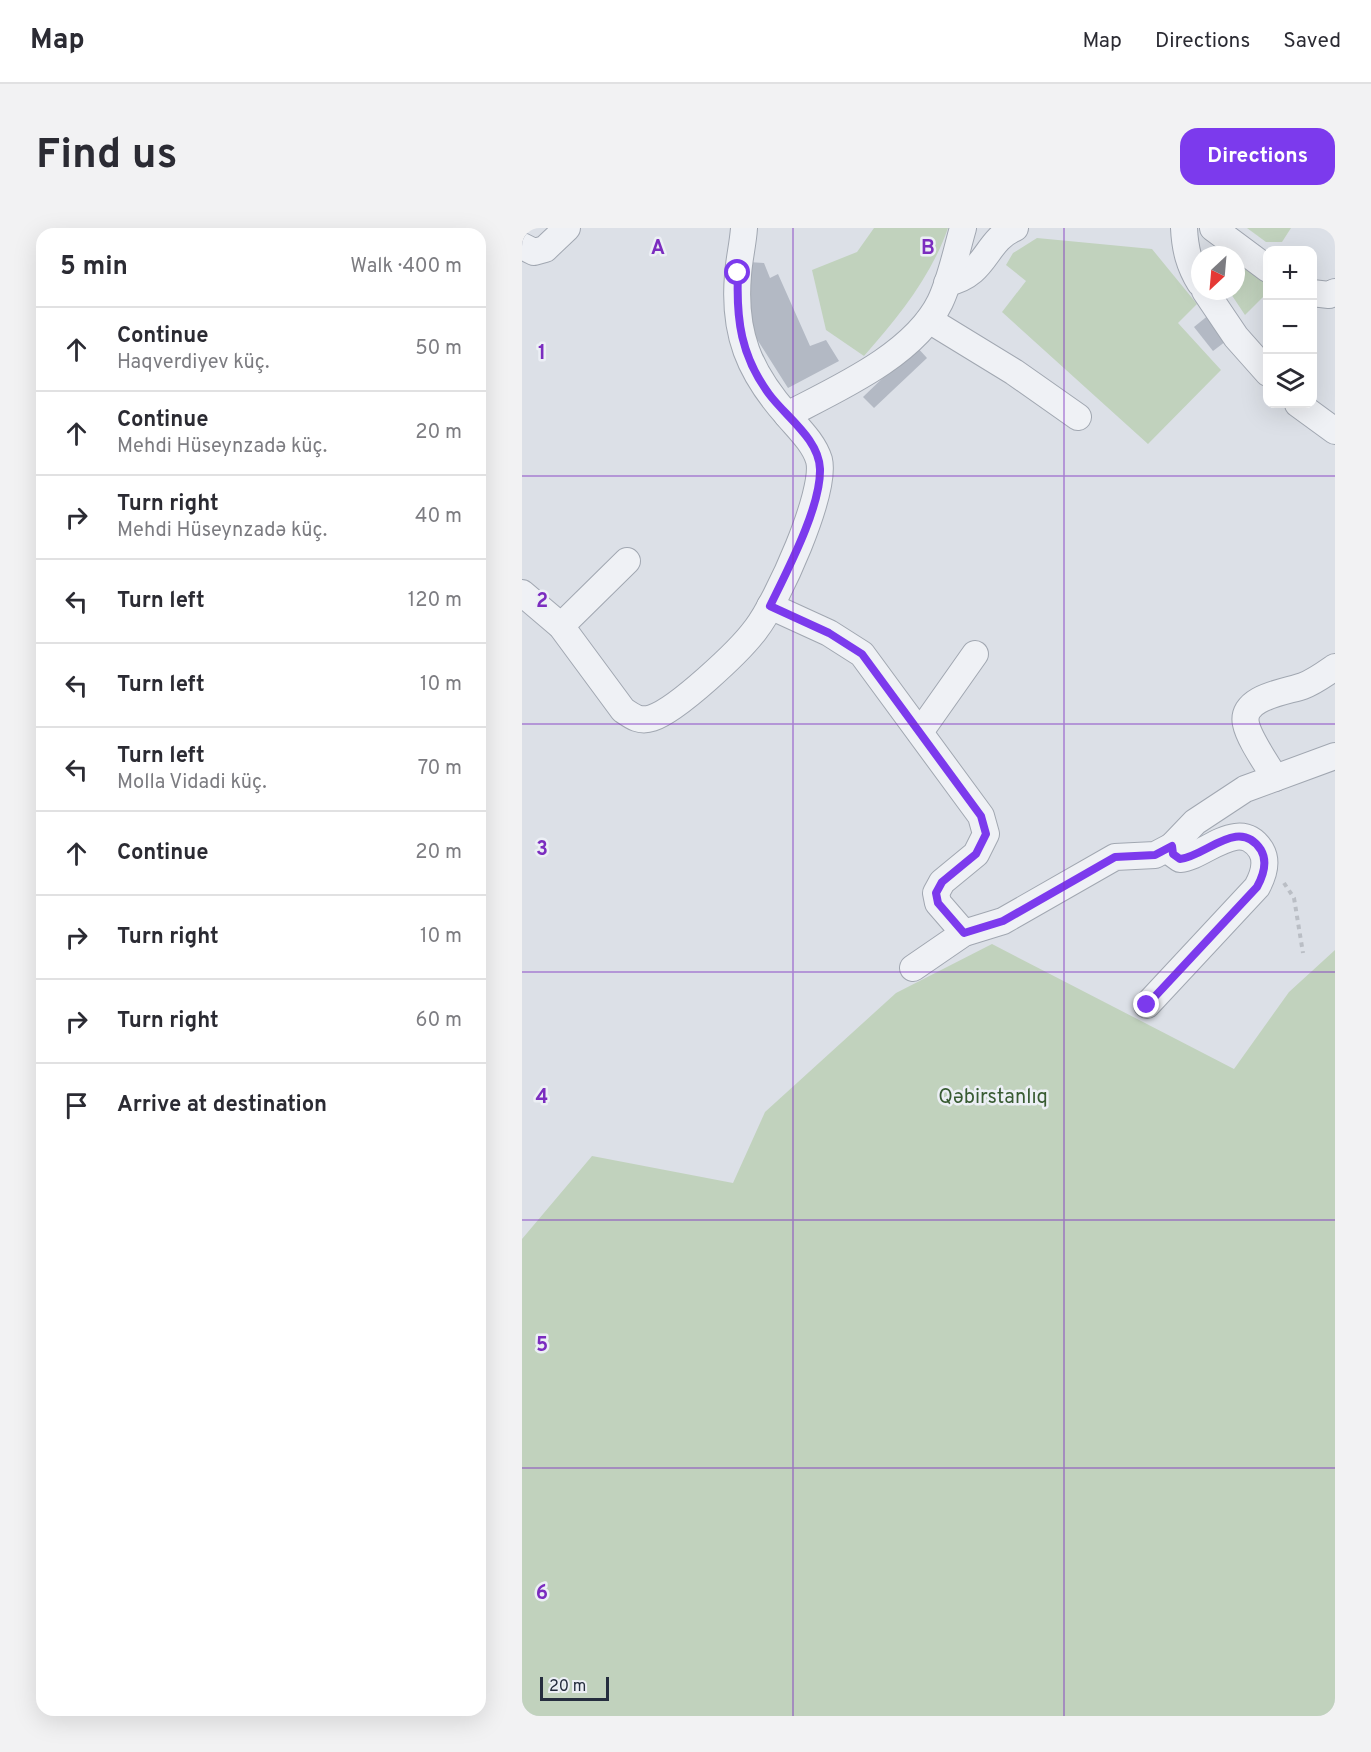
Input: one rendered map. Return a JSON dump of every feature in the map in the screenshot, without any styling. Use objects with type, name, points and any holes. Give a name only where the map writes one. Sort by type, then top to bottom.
[{"type":"street","points":[[522,246],[534,252],[545,249],[567,228]]},
{"type":"street","points":[[522,593],[561,626],[612,697],[623,710],[637,720],[653,718],[721,668],[757,629],[802,536],[820,472],[814,448],[770,395],[753,369],[741,338],[736,310],[744,228]]},
{"type":"street","points":[[787,415],[865,374],[889,358],[929,320],[947,283],[963,228]]},
{"type":"street","points":[[947,283],[964,280],[978,268],[1000,239],[1015,228]]},
{"type":"street","points":[[1184,228],[1185,249],[1191,269]]},
{"type":"street","points":[[1213,228],[1263,265]]},
{"type":"street","points":[[1317,294],[1329,296],[1335,292]]},
{"type":"street","points":[[1210,300],[1236,337],[1263,367]]},
{"type":"street","points":[[929,320],[1014,372],[1078,417]]},
{"type":"street","points":[[1304,408],[1335,431]]},
{"type":"street","points":[[561,626],[627,561]]},
{"type":"street","points":[[770,606],[829,633],[862,654],[981,816],[986,834],[976,854],[942,882],[936,893],[938,903],[964,933]]},
{"type":"street","points":[[920,732],[975,654]]},
{"type":"street","points":[[1275,778],[1246,724],[1246,713],[1255,703],[1305,686],[1335,667]]},
{"type":"street","points":[[913,968],[964,933],[1003,921],[1115,857],[1155,855],[1172,846],[1195,822],[1245,789],[1335,756]]},
{"type":"street","points":[[1147,1005],[1257,887],[1263,876],[1262,853],[1256,844],[1244,837],[1230,837],[1188,859],[1180,859],[1173,854],[1172,846]]},
{"type":"path","points":[[1263,876],[1286,884],[1294,898],[1303,953]]},
{"type":"green space","points":[[874,228],[948,228],[923,280],[864,356],[826,330],[812,270],[857,252]]},
{"type":"green space","points":[[1247,228],[1291,228],[1282,242],[1266,242]]},
{"type":"green space","points":[[1037,238],[1152,249],[1191,297],[1191,300],[1197,304],[1178,323],[1221,370],[1148,444],[1002,312],[1026,281],[1006,265],[1013,253]]},
{"type":"green space","points":[[1245,269],[1263,281],[1263,297],[1245,315],[1235,300],[1245,300]]},
{"type":"green space","name":"Qəbirstanlıq","points":[[992,944],[1234,1069],[1289,992],[1335,950],[1335,1716],[522,1716],[522,1239],[592,1156],[733,1183],[765,1112],[896,993]]},
{"type":"building","points":[[748,262],[764,263],[770,278],[778,274],[810,346],[826,340],[839,361],[788,388],[755,336],[748,310]]},
{"type":"building","points":[[1210,314],[1230,338],[1213,351],[1194,327]]},
{"type":"building","points":[[916,346],[927,358],[874,408],[863,397]]},
{"type":"route","points":[[738,273],[736,310],[741,338],[753,369],[770,395],[814,448],[819,460],[820,472],[816,492],[802,536],[770,606],[829,633],[862,654],[981,816],[986,834],[976,854],[942,882],[936,893],[938,903],[964,933],[1003,921],[1094,872],[1115,857],[1155,855],[1172,846],[1173,854],[1180,859],[1188,859],[1230,837],[1244,837],[1256,844],[1262,853],[1263,876],[1257,887],[1147,1005]]}]
